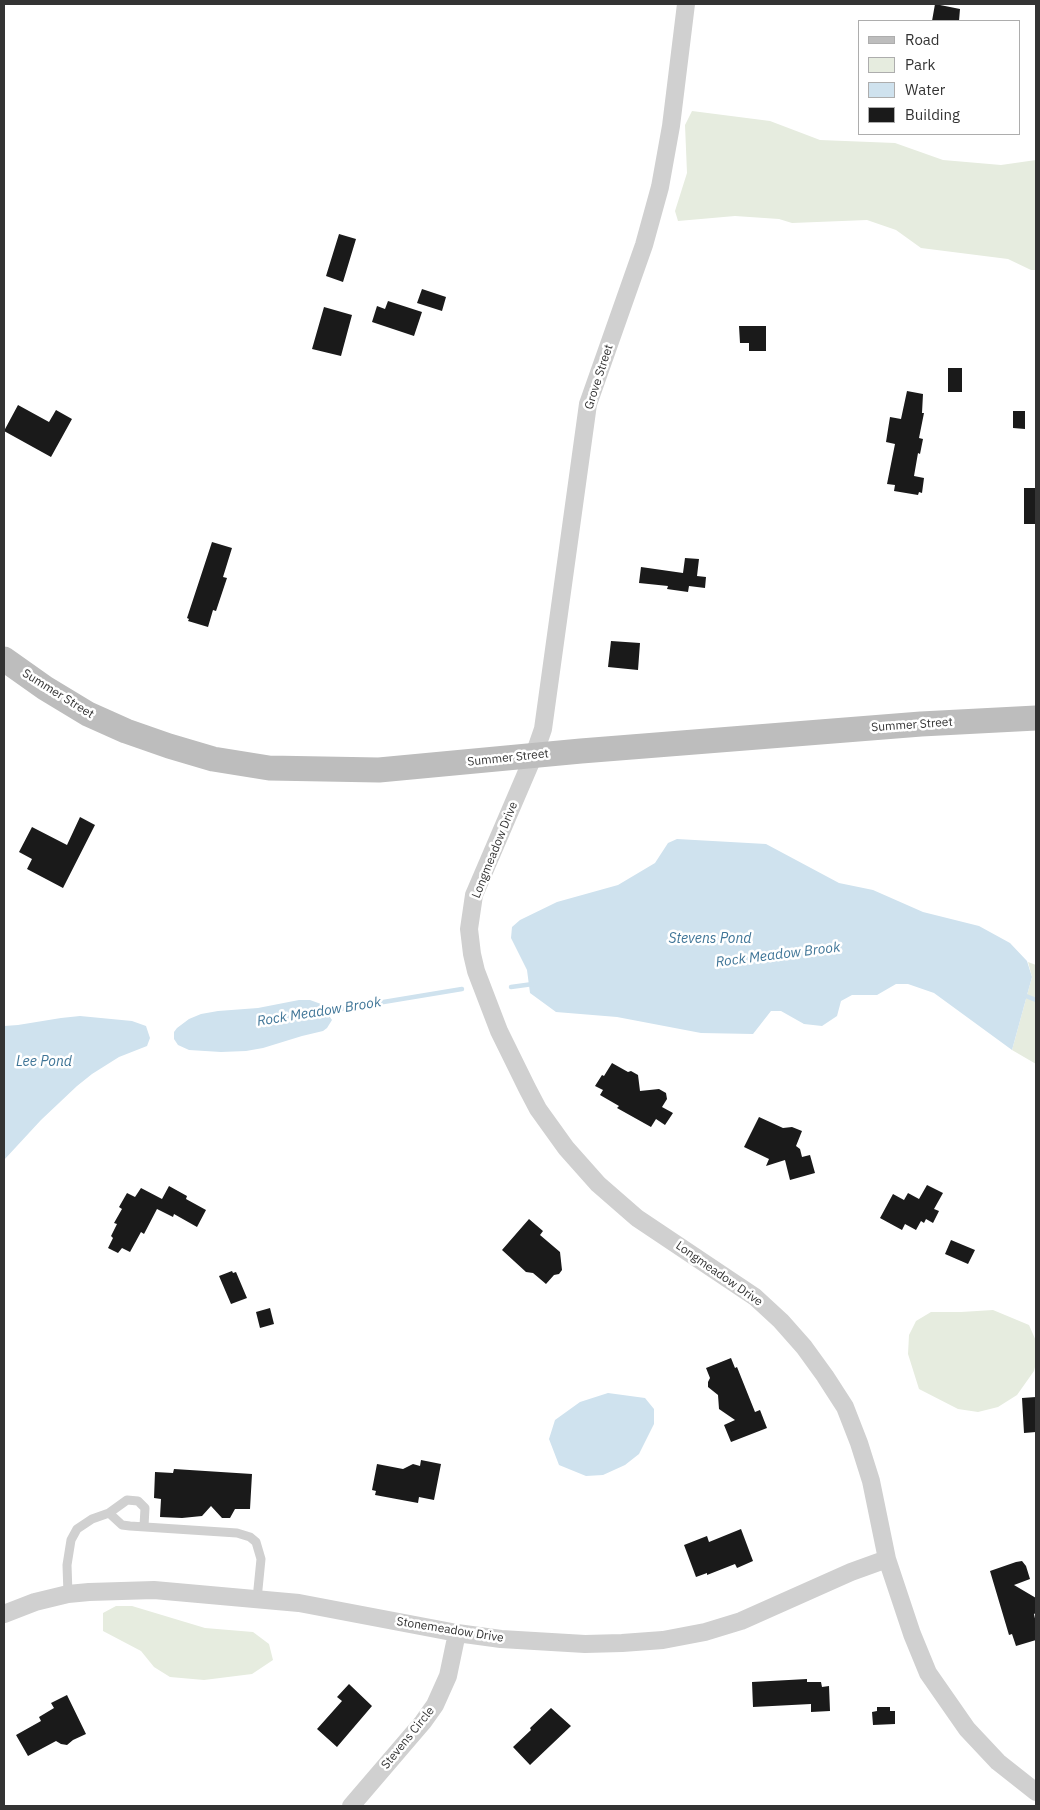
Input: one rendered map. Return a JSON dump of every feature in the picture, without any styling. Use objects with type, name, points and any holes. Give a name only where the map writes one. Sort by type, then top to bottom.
[{"type":"main road","name":"Summer Street","points":[[4,659],[45,688],[88,714],[126,731],[213,759],[269,768],[379,770],[921,724],[1036,718]]},
{"type":"street","name":"Grove Street","points":[[534,756],[543,730],[588,404],[644,245],[660,187],[671,126],[686,4]]},
{"type":"street","name":"Longmeadow Drive","points":[[534,756],[480,879],[471,912],[470,938],[472,954],[476,971],[499,1031],[538,1109],[566,1148],[598,1184],[637,1218],[755,1297],[781,1321],[808,1351],[845,1407],[859,1443],[871,1481],[886,1559],[912,1634],[928,1673],[967,1729],[988,1752],[1036,1792]]},
{"type":"street","name":"Stonemeadow Drive","points":[[4,1614],[35,1602],[68,1594],[154,1590],[299,1604],[457,1633],[546,1643],[584,1644],[663,1640],[705,1632],[741,1620],[851,1572],[886,1559]]},
{"type":"street","name":"Stevens Circle","points":[[350,1806],[432,1709],[446,1680],[457,1633]]},
{"type":"lane","points":[[68,1594],[68,1565],[71,1540],[77,1529],[92,1519],[110,1513],[126,1500],[138,1501],[145,1508],[144,1526]]},
{"type":"lane","points":[[110,1513],[122,1525],[237,1533],[250,1537],[256,1542],[261,1559],[257,1599]]},
{"type":"green space","points":[[692,111],[770,121],[820,140],[895,143],[943,160],[1001,165],[1036,160],[1036,270],[1031,270],[1008,259],[921,248],[896,230],[867,220],[792,223],[779,219],[735,216],[678,221],[675,211],[687,173],[685,125]]},
{"type":"green space","points":[[1028,962],[1036,965],[1036,1064],[1012,1050],[1032,977]]},
{"type":"green space","points":[[993,1310],[1029,1325],[1036,1341],[1034,1371],[1017,1395],[998,1407],[978,1412],[958,1409],[919,1389],[908,1354],[909,1335],[916,1321],[931,1312]]},
{"type":"green space","points":[[116,1606],[132,1606],[205,1628],[253,1632],[269,1644],[273,1660],[252,1674],[204,1680],[170,1677],[154,1667],[141,1651],[103,1631],[103,1613]]},
{"type":"water","name":"Stevens Pond","points":[[677,839],[766,844],[839,883],[873,890],[923,912],[979,926],[1010,943],[1027,961],[1032,977],[1012,1050],[934,993],[908,984],[896,984],[877,995],[852,995],[841,1001],[837,1016],[822,1026],[804,1024],[781,1011],[771,1011],[753,1034],[701,1033],[617,1017],[556,1012],[530,993],[527,970],[511,938],[512,927],[520,920],[557,902],[618,885],[655,863],[668,843]]},
{"type":"water","points":[[299,1000],[310,1000],[321,1004],[332,1020],[327,1028],[323,1031],[246,1051],[189,1050],[178,1045],[174,1039],[174,1032],[177,1028],[189,1019],[201,1014],[258,1008]]},
{"type":"water","name":"Lee Pond","points":[[80,1016],[132,1021],[146,1026],[150,1038],[147,1046],[119,1057],[92,1074],[41,1120],[4,1160],[4,1026]]},
{"type":"water","points":[[608,1393],[645,1398],[654,1409],[654,1424],[639,1454],[625,1465],[603,1475],[586,1476],[559,1465],[549,1439],[555,1420],[580,1402]]},
{"type":"building","points":[[935,4],[960,9],[959,20],[932,20]]},
{"type":"building","points":[[339,234],[356,239],[343,282],[326,276]]},
{"type":"building","points":[[422,289],[446,297],[442,311],[417,303]]},
{"type":"building","points":[[388,301],[422,312],[414,336],[372,322],[377,306],[385,309]]},
{"type":"building","points":[[324,307],[352,315],[341,356],[312,349]]},
{"type":"building","points":[[739,326],[766,326],[766,351],[749,351],[749,343],[740,343]]},
{"type":"building","points":[[948,368],[962,368],[962,392],[948,392]]},
{"type":"building","points":[[907,391],[923,394],[922,413],[924,413],[919,438],[923,439],[920,454],[918,453],[914,476],[924,478],[922,493],[919,492],[918,495],[894,491],[895,485],[887,484],[895,444],[886,442],[890,417],[901,419]]},
{"type":"building","points":[[18,405],[49,422],[56,410],[72,419],[51,457],[4,431]]},
{"type":"building","points":[[1013,411],[1025,411],[1025,429],[1013,428]]},
{"type":"building","points":[[1024,488],[1036,488],[1036,524],[1024,524]]},
{"type":"building","points":[[212,542],[232,548],[223,577],[227,578],[216,611],[213,610],[208,627],[188,621],[189,619],[187,618]]},
{"type":"building","points":[[685,558],[699,559],[697,576],[706,577],[705,588],[689,586],[688,592],[667,589],[668,586],[639,583],[641,567],[683,573]]},
{"type":"building","points":[[611,641],[640,643],[638,670],[608,667]]},
{"type":"building","points":[[80,817],[95,825],[63,888],[27,869],[32,859],[19,852],[32,827],[67,845]]},
{"type":"building","points":[[612,1063],[638,1075],[640,1091],[659,1089],[666,1093],[667,1099],[662,1107],[673,1113],[665,1125],[656,1119],[651,1127],[617,1108],[619,1106],[600,1095],[603,1090],[595,1086]]},
{"type":"building","points":[[759,1117],[783,1128],[792,1127],[802,1131],[796,1146],[800,1149],[802,1157],[810,1155],[815,1173],[790,1180],[785,1160],[766,1166],[769,1159],[744,1147]]},
{"type":"building","points":[[927,1185],[943,1193],[934,1209],[939,1211],[933,1223],[926,1219],[924,1223],[921,1221],[916,1230],[905,1224],[902,1230],[880,1218],[893,1194],[904,1200],[908,1193],[919,1199]]},
{"type":"building","points":[[169,1186],[187,1196],[186,1199],[206,1210],[197,1227],[174,1214],[173,1217],[157,1209],[144,1234],[141,1232],[130,1252],[122,1248],[118,1253],[108,1248],[117,1224],[114,1223],[122,1209],[119,1207],[127,1193],[135,1197],[141,1188],[162,1199]]},
{"type":"building","points":[[529,1219],[543,1231],[540,1235],[560,1252],[562,1270],[559,1274],[554,1275],[546,1284],[533,1273],[526,1272],[502,1250]]},
{"type":"building","points":[[951,1240],[975,1250],[968,1264],[945,1254]]},
{"type":"building","points":[[232,1271],[233,1273],[236,1272],[247,1298],[231,1304],[219,1276]]},
{"type":"building","points":[[270,1308],[274,1324],[260,1328],[256,1312]]},
{"type":"building","points":[[731,1358],[735,1368],[737,1367],[755,1412],[760,1410],[767,1428],[731,1442],[724,1425],[735,1420],[719,1409],[718,1395],[708,1387],[710,1378],[706,1368]]},
{"type":"building","points":[[1036,1397],[1036,1432],[1024,1433],[1022,1398]]},
{"type":"building","points":[[421,1460],[441,1464],[434,1500],[419,1497],[418,1503],[375,1495],[376,1491],[372,1490],[377,1464],[403,1469],[413,1464],[420,1466]]},
{"type":"building","points":[[174,1469],[252,1474],[250,1509],[235,1509],[230,1518],[222,1518],[211,1506],[202,1516],[182,1518],[160,1517],[161,1499],[154,1498],[155,1472],[173,1473]]},
{"type":"building","points":[[741,1529],[753,1561],[737,1568],[735,1564],[707,1575],[707,1573],[696,1577],[684,1545],[707,1536],[709,1542]]},
{"type":"building","points":[[1022,1561],[1026,1566],[1030,1579],[1014,1585],[1036,1598],[1036,1613],[1034,1614],[1036,1640],[1016,1646],[1012,1634],[1009,1635],[990,1571]]},
{"type":"building","points":[[807,1679],[807,1682],[821,1682],[822,1687],[829,1686],[830,1711],[811,1712],[811,1704],[753,1707],[752,1682]]},
{"type":"building","points":[[349,1684],[372,1706],[337,1747],[317,1729],[342,1701],[337,1697]]},
{"type":"building","points":[[67,1695],[86,1734],[67,1745],[56,1741],[28,1756],[16,1735],[41,1721],[39,1717],[54,1708],[51,1703]]},
{"type":"building","points":[[877,1707],[890,1707],[890,1711],[895,1711],[895,1724],[873,1725],[872,1712],[877,1711]]},
{"type":"building","points":[[551,1708],[571,1726],[530,1765],[513,1747]]},
{"type":"waterway","name":"Rock Meadow Brook","points":[[511,987],[533,984]]},
{"type":"waterway","name":"Rock Meadow Brook","points":[[323,1012],[462,989]]},
{"type":"waterway","name":"Rock Meadow Brook","points":[[1021,994],[1036,1000]]}]
